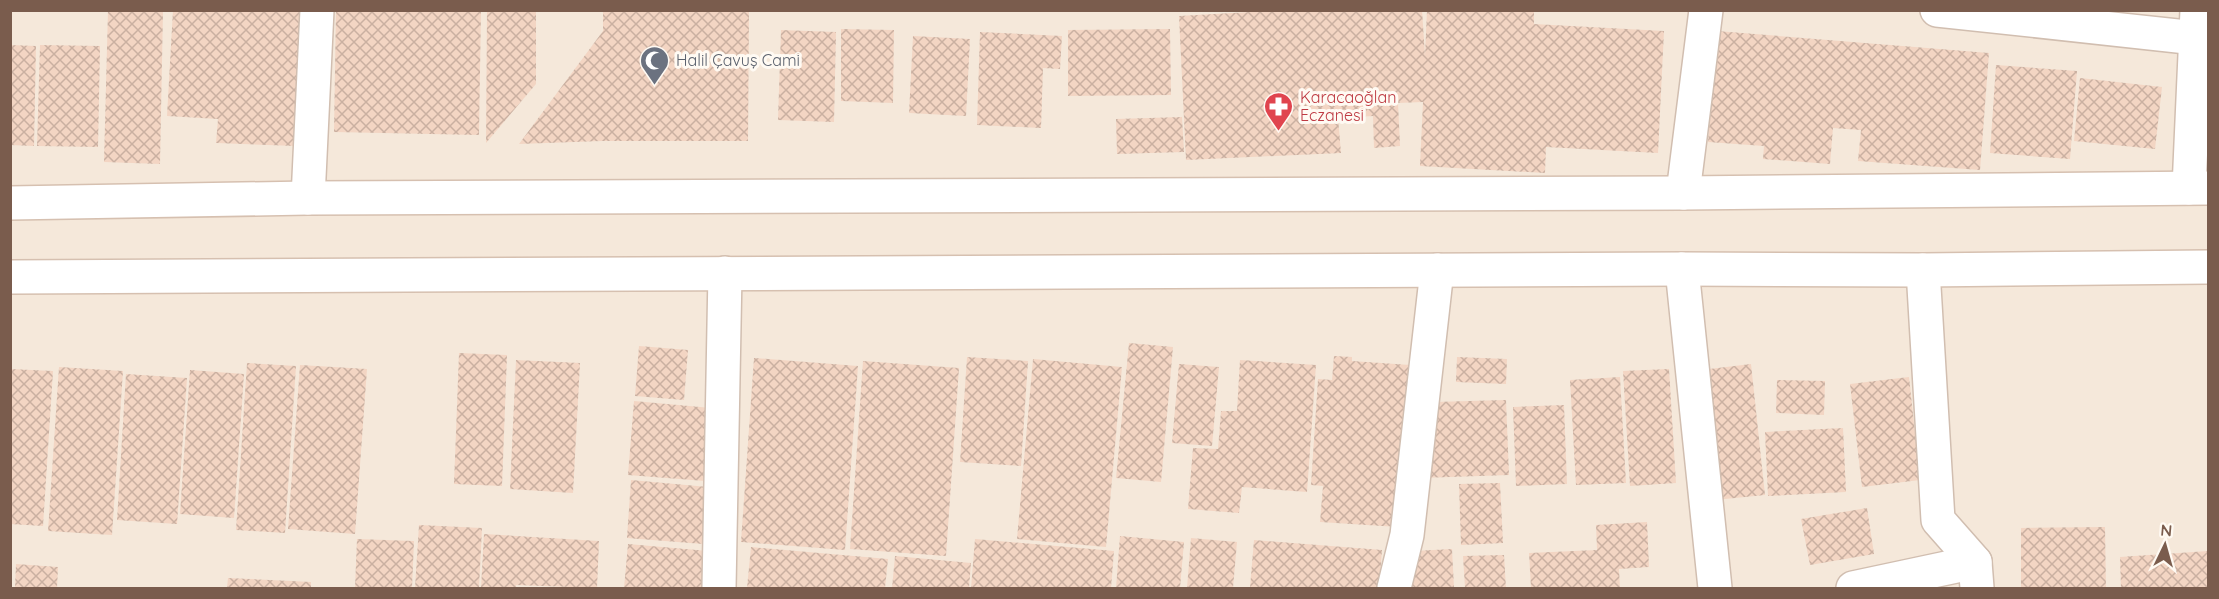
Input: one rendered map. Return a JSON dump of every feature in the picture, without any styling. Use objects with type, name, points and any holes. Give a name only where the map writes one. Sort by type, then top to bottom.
[{"type":"main road","points":[[308,198],[317,10]]},
{"type":"main road","points":[[1683,193],[1706,10]]},
{"type":"main road","points":[[10,203],[308,198],[1683,193],[2199,188],[2197,24],[1937,10]]},
{"type":"main road","points":[[10,277],[2208,267]]},
{"type":"main road","points":[[1682,269],[1715,588]]},
{"type":"main road","points":[[1395,588],[1407,535],[1437,270]]},
{"type":"main road","points":[[1853,588],[1976,575],[1938,520],[1923,270]]},
{"type":"main road","points":[[719,588],[725,273]]},
{"type":"shaded area","points":[[11,11],[2208,11],[2208,588],[11,588]]},
{"type":"building","points":[[108,10],[163,11],[160,164],[104,162]]},
{"type":"building","points":[[173,10],[303,10],[296,146],[216,143],[218,119],[167,116]]},
{"type":"building","points":[[336,10],[481,10],[479,135],[334,132]]},
{"type":"building","points":[[487,10],[536,10],[536,84],[486,143]]},
{"type":"building","name":"Halil Çavuş Cami","points":[[603,10],[749,10],[748,141],[602,141],[519,144],[603,31]]},
{"type":"building","points":[[1287,10],[1422,10],[1425,56],[1427,10],[1534,10],[1534,24],[1664,31],[1658,153],[1546,147],[1545,173],[1420,166],[1423,102],[1398,103],[1400,146],[1374,148],[1373,116],[1338,118],[1341,153],[1186,160],[1179,16]]},
{"type":"building","points":[[841,29],[894,30],[893,103],[841,101]]},
{"type":"building","points":[[1170,29],[1171,95],[1068,96],[1068,30]]},
{"type":"building","points":[[781,30],[836,32],[834,122],[778,120]]},
{"type":"building","points":[[1717,31],[1989,53],[1980,170],[1858,161],[1861,130],[1833,128],[1830,164],[1763,159],[1764,146],[1708,142]]},
{"type":"building","points":[[980,32],[1062,36],[1060,69],[1043,68],[1041,128],[977,125]]},
{"type":"building","points":[[913,36],[970,39],[966,116],[909,113]]},
{"type":"building","points":[[10,45],[36,46],[34,146],[10,145]]},
{"type":"building","points":[[40,45],[100,46],[98,147],[37,146]]},
{"type":"building","points":[[1996,65],[2077,71],[2070,159],[1990,153]]},
{"type":"building","points":[[2080,78],[2162,87],[2155,149],[2074,141]]},
{"type":"building","points":[[1182,117],[1184,152],[1117,154],[1116,119]]},
{"type":"building","points":[[1129,343],[1173,347],[1161,482],[1116,478]]},
{"type":"building","points":[[639,346],[688,350],[684,400],[635,396]]},
{"type":"building","points":[[459,353],[507,355],[502,486],[454,484]]},
{"type":"building","points":[[1334,356],[1352,357],[1352,361],[1410,365],[1398,527],[1320,522],[1323,486],[1311,485],[1318,379],[1332,380]]},
{"type":"building","points":[[967,357],[1028,361],[1021,466],[960,462]]},
{"type":"building","points":[[1457,357],[1507,359],[1506,384],[1456,382]]},
{"type":"building","points":[[754,358],[858,366],[845,550],[741,542]]},
{"type":"building","points":[[1033,359],[1122,367],[1106,547],[1017,539]]},
{"type":"building","points":[[516,360],[580,363],[573,493],[510,489]]},
{"type":"building","points":[[1240,360],[1316,365],[1307,492],[1242,487],[1239,513],[1188,509],[1193,448],[1218,449],[1221,411],[1237,411]]},
{"type":"building","points":[[863,361],[959,368],[946,556],[850,549]]},
{"type":"building","points":[[247,363],[296,366],[285,533],[236,530]]},
{"type":"building","points":[[1179,364],[1219,367],[1212,446],[1172,443]]},
{"type":"building","points":[[1751,364],[1765,495],[1715,500],[1701,370]]},
{"type":"building","points":[[300,365],[367,369],[355,534],[288,529]]},
{"type":"building","points":[[59,367],[123,371],[112,535],[48,531]]},
{"type":"building","points":[[10,369],[53,371],[43,526],[10,524]]},
{"type":"building","points":[[1669,369],[1676,483],[1630,486],[1623,371]]},
{"type":"building","points":[[190,370],[244,374],[234,518],[180,514]]},
{"type":"building","points":[[126,374],[187,378],[177,524],[117,520]]},
{"type":"building","points":[[1620,377],[1626,483],[1576,485],[1570,380]]},
{"type":"building","points":[[1909,377],[1920,480],[1862,487],[1850,384]]},
{"type":"building","points":[[1777,380],[1825,381],[1824,415],[1776,413]]},
{"type":"building","points":[[1506,400],[1509,475],[1421,478],[1434,402]]},
{"type":"building","points":[[634,401],[711,408],[705,481],[628,475]]},
{"type":"building","points":[[1564,405],[1567,484],[1516,486],[1513,407]]},
{"type":"building","points":[[1843,428],[1846,492],[1768,496],[1765,432]]},
{"type":"building","points":[[631,480],[708,487],[703,544],[627,538]]},
{"type":"building","points":[[1500,483],[1503,543],[1461,545],[1459,484]]},
{"type":"building","points":[[1867,508],[1874,554],[1810,565],[1801,519]]},
{"type":"building","points":[[1647,522],[1649,567],[1619,569],[1620,588],[1531,588],[1529,553],[1597,550],[1596,525]]},
{"type":"building","points":[[419,525],[482,528],[479,588],[415,588]]},
{"type":"building","points":[[2105,527],[2106,588],[2021,588],[2021,528]]},
{"type":"building","points":[[484,534],[599,541],[597,588],[516,585],[516,588],[481,588]]},
{"type":"building","points":[[1120,536],[1184,542],[1180,588],[1116,588]]},
{"type":"building","points":[[1191,538],[1237,542],[1233,588],[1187,588]]},
{"type":"building","points":[[357,539],[414,541],[412,588],[355,588]]},
{"type":"building","points":[[975,539],[1114,551],[1111,588],[971,588]]},
{"type":"building","points":[[1254,540],[1382,550],[1379,588],[1250,588]]},
{"type":"building","points":[[628,544],[708,551],[705,588],[624,588]]},
{"type":"building","points":[[751,547],[888,559],[885,588],[747,588]]},
{"type":"building","points":[[1452,549],[1454,588],[1397,588],[1396,552]]},
{"type":"building","points":[[2208,551],[2208,588],[2121,588],[2120,557]]},
{"type":"building","points":[[1504,555],[1506,588],[1465,588],[1463,556]]},
{"type":"building","points":[[895,556],[971,563],[969,588],[892,588]]},
{"type":"building","points":[[16,564],[58,567],[57,588],[15,588]]},
{"type":"building","points":[[228,578],[311,582],[311,588],[227,588]]},
{"type":"place","name":"Halil Çavuş Cami","points":[[655,86]]},
{"type":"place","name":"Karacaoğlan Eczanesi","points":[[1279,132]]}]
